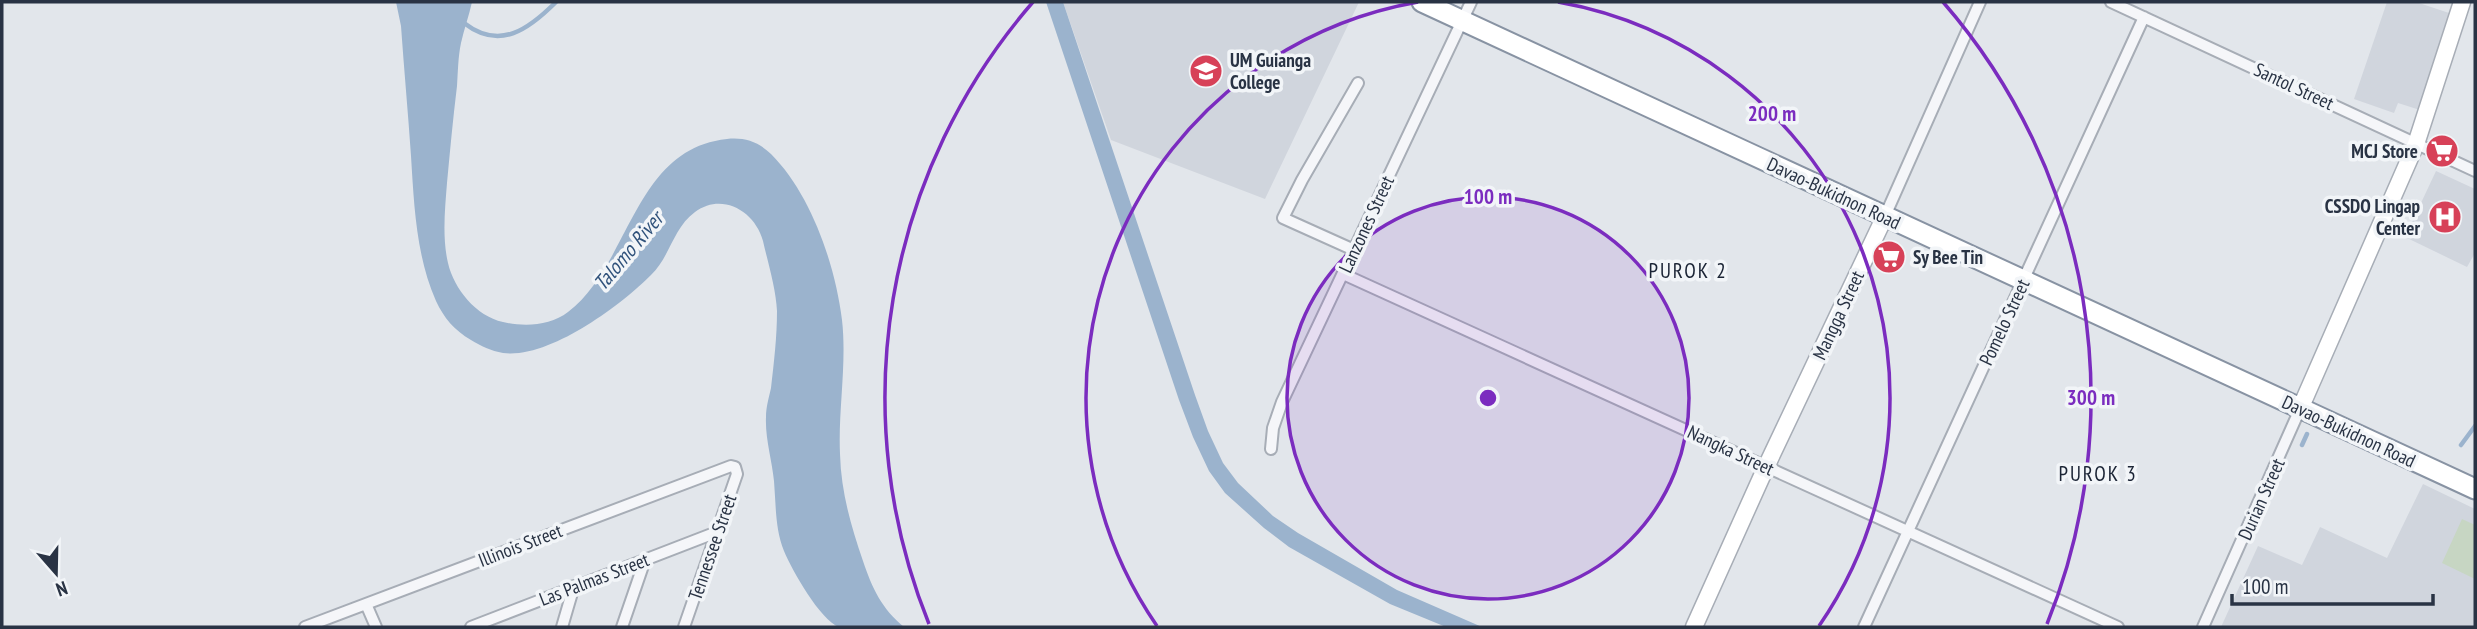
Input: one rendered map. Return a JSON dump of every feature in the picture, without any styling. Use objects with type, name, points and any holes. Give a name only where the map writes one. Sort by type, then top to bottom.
[{"type":"highway","name":"Davao-Bukidnon Road","points":[[1422,2],[2475,489]]},
{"type":"street","name":"Lanzones Street","points":[[1270,449],[1273,428],[1282,402],[1471,2]]},
{"type":"street","name":"Mangga Street","points":[[1694,627],[1766,467],[1885,216],[1980,2]]},
{"type":"street","name":"Santol Street","points":[[2111,2],[2475,171]]},
{"type":"street","points":[[2300,409],[2416,144],[2462,2]]},
{"type":"street","name":"Pomelo Street","points":[[1864,627],[2144,17]]},
{"type":"street","points":[[1354,250],[1283,218],[1358,83]]},
{"type":"street","name":"Nangka Street","points":[[1343,274],[2118,627]]},
{"type":"street","name":"Durian Street","points":[[2203,627],[2300,409]]},
{"type":"street","name":"Tennessee Street","points":[[684,627],[737,474],[735,467]]},
{"type":"street","name":"Illinois Street","points":[[310,626],[724,468],[735,467]]},
{"type":"street","name":"Las Palmas Street","points":[[471,627],[717,533]]},
{"type":"street","points":[[622,627],[645,560]]},
{"type":"street","points":[[562,627],[574,586]]},
{"type":"street","points":[[366,604],[376,627]]},
{"type":"shaded area","name":"UM Guianga College","points":[[1063,2],[1359,2],[1265,199],[1111,140]]},
{"type":"shaded area","points":[[2387,2],[2416,2],[2452,14],[2420,110],[2398,103],[2394,113],[2354,99]]},
{"type":"shaded area","name":"CSSDO Lingap Center","points":[[2436,171],[2475,189],[2475,253],[2467,267],[2405,237]]},
{"type":"shaded area","points":[[2423,484],[2475,509],[2475,627],[2221,627],[2258,546],[2302,565],[2320,527],[2387,558]]},
{"type":"green space","points":[[2462,519],[2475,525],[2475,579],[2442,563]]},
{"type":"water","name":"Talomo River","points":[[396,2],[472,2],[459,54],[445,203],[445,243],[451,273],[461,292],[475,308],[493,319],[528,325],[553,320],[568,312],[589,291],[606,266],[652,185],[671,163],[696,147],[727,139],[745,140],[766,150],[785,170],[798,189],[819,231],[839,298],[844,353],[840,454],[842,482],[851,522],[874,589],[890,613],[904,627],[844,628],[832,623],[807,594],[784,551],[777,526],[766,425],[775,350],[776,303],[763,241],[759,230],[745,213],[726,204],[705,206],[695,212],[682,226],[657,268],[638,287],[583,328],[541,348],[521,353],[494,351],[471,340],[450,323],[442,313],[429,284],[420,248],[413,193],[401,26]]},
{"type":"water","points":[[1046,2],[1063,2],[1195,395],[1223,463],[1238,483],[1273,516],[1298,533],[1397,590],[1482,627],[1446,627],[1390,604],[1289,547],[1225,493],[1209,471],[1179,400]]},
{"type":"waterway","points":[[464,23],[477,31],[502,36],[525,28],[556,2]]},
{"type":"waterway","points":[[2461,445],[2475,426]]},
{"type":"waterway","points":[[2302,445],[2307,434]]},
{"type":"place","name":"UM Guianga College","points":[[1206,71]]},
{"type":"place","name":"MCJ Store","points":[[2442,151]]},
{"type":"place","name":"CSSDO Lingap Center","points":[[2445,217]]},
{"type":"place","name":"Sy Bee Tin","points":[[1889,257]]},
{"type":"district","name":"PUROK 2","points":[[1688,270]]},
{"type":"district","name":"PUROK 3","points":[[2098,473]]}]
